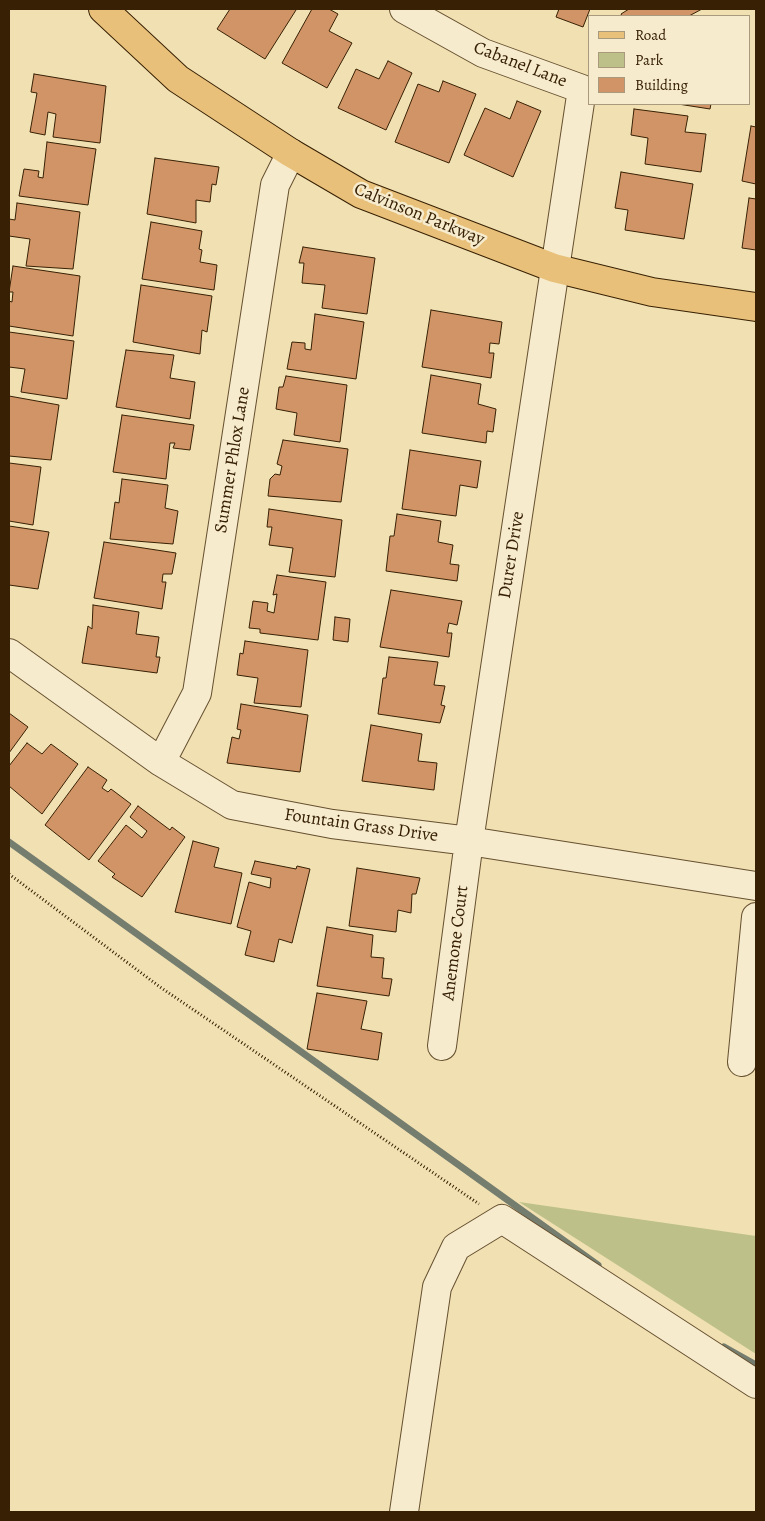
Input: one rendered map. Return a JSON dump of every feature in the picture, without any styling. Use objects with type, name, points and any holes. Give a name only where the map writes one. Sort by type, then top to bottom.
[{"type":"main road","name":"Calvinson Parkway","points":[[103,9],[178,79],[291,153],[361,194],[554,268],[652,292],[756,307]]},
{"type":"street","name":"Cabanel Lane","points":[[404,9],[483,53],[582,89],[554,268]]},
{"type":"street","name":"Summer Phlox Lane","points":[[161,762],[197,694],[275,185],[291,153]]},
{"type":"street","name":"Durer Drive","points":[[468,841],[554,268]]},
{"type":"street","name":"Fountain Grass Drive","points":[[9,653],[161,762],[232,805],[332,824],[468,841],[756,886]]},
{"type":"street","name":"Anemone Court","points":[[442,1046],[468,841]]},
{"type":"street","points":[[742,1062],[756,917]]},
{"type":"street","points":[[404,1512],[437,1287],[456,1246],[502,1219],[756,1384]]},
{"type":"path","points":[[9,874],[160,988],[502,1219]]},
{"type":"green space","points":[[519,1202],[756,1236],[756,1354]]},
{"type":"building","points":[[230,9],[296,10],[265,59],[217,29]]},
{"type":"building","points":[[312,9],[329,9],[338,14],[329,31],[352,43],[327,88],[282,63]]},
{"type":"building","points":[[559,9],[590,9],[583,27],[556,17]]},
{"type":"building","points":[[629,9],[702,9],[691,15],[621,14]]},
{"type":"building","points":[[388,61],[412,73],[386,130],[338,108],[356,69],[379,79]]},
{"type":"building","points":[[34,74],[106,86],[100,143],[53,137],[56,114],[48,112],[45,135],[30,132],[37,93],[31,92]]},
{"type":"building","points":[[443,81],[476,94],[449,163],[395,142],[418,84],[439,92]]},
{"type":"building","points":[[517,101],[541,111],[513,177],[464,155],[485,108],[510,119]]},
{"type":"building","points":[[684,105],[711,105],[710,109]]},
{"type":"building","points":[[634,109],[688,116],[685,132],[706,134],[701,172],[645,164],[648,138],[631,135]]},
{"type":"building","points":[[751,126],[756,127],[756,184],[742,181]]},
{"type":"building","points":[[47,142],[96,149],[88,205],[19,196],[24,169],[39,171],[38,177],[43,178]]},
{"type":"building","points":[[155,158],[219,167],[216,185],[212,184],[210,202],[196,200],[196,223],[147,214]]},
{"type":"building","points":[[621,172],[693,184],[684,239],[625,230],[628,210],[615,208]]},
{"type":"building","points":[[749,198],[756,199],[756,250],[742,248]]},
{"type":"building","points":[[17,203],[80,212],[73,269],[26,266],[30,239],[9,236],[9,219],[15,220]]},
{"type":"building","points":[[151,222],[202,231],[199,249],[202,250],[200,262],[217,265],[214,290],[142,279]]},
{"type":"building","points":[[303,247],[375,258],[367,314],[322,308],[325,285],[302,283],[304,263],[299,263]]},
{"type":"building","points":[[13,266],[80,276],[73,336],[9,326],[9,301],[12,302],[13,292],[9,292]]},
{"type":"building","points":[[141,285],[212,296],[207,332],[202,330],[200,354],[133,342]]},
{"type":"building","points":[[431,310],[502,322],[499,344],[490,343],[489,353],[494,353],[491,378],[422,367]]},
{"type":"building","points":[[315,314],[364,322],[356,379],[287,369],[292,342],[305,343],[305,349],[311,350]]},
{"type":"building","points":[[9,332],[74,341],[67,399],[21,392],[25,369],[9,367]]},
{"type":"building","points":[[126,350],[174,355],[170,378],[195,382],[190,419],[116,407]]},
{"type":"building","points":[[431,375],[481,384],[478,404],[496,409],[493,432],[487,431],[486,443],[422,433]]},
{"type":"building","points":[[286,376],[347,385],[340,442],[294,435],[297,413],[276,409],[279,387],[283,387]]},
{"type":"building","points":[[9,396],[59,405],[51,460],[9,456]]},
{"type":"building","points":[[122,415],[194,425],[190,450],[173,448],[175,443],[170,443],[166,479],[113,472]]},
{"type":"building","points":[[283,440],[348,449],[341,502],[268,496],[270,479],[275,474],[280,475],[282,466],[277,464]]},
{"type":"building","points":[[410,450],[481,461],[477,488],[460,485],[456,516],[402,509]]},
{"type":"building","points":[[9,463],[41,467],[33,525],[9,521]]},
{"type":"building","points":[[122,479],[168,485],[165,508],[178,511],[173,544],[110,539],[115,502],[119,503]]},
{"type":"building","points":[[269,509],[342,520],[335,577],[289,572],[293,548],[269,545],[272,527],[267,527]]},
{"type":"building","points":[[397,514],[441,521],[438,542],[453,545],[450,564],[459,565],[457,581],[386,571],[390,536],[394,536]]},
{"type":"building","points":[[9,526],[49,532],[38,589],[9,585]]},
{"type":"building","points":[[104,542],[176,553],[172,574],[163,574],[162,582],[166,582],[162,609],[94,598]]},
{"type":"building","points":[[277,575],[326,582],[318,640],[260,633],[260,629],[249,628],[253,601],[268,603],[267,611],[274,613],[277,594],[273,595]]},
{"type":"building","points":[[391,590],[462,601],[457,625],[449,623],[447,633],[452,633],[449,657],[380,647]]},
{"type":"building","points":[[93,605],[139,612],[136,634],[159,637],[156,657],[160,657],[157,673],[82,663],[88,626],[92,629]]},
{"type":"building","points":[[335,617],[350,619],[348,642],[333,640]]},
{"type":"building","points":[[245,641],[308,650],[301,707],[254,703],[258,678],[237,675],[240,653],[243,654]]},
{"type":"building","points":[[389,657],[438,662],[434,685],[445,686],[441,705],[445,706],[440,723],[378,714],[383,678],[386,678]]},
{"type":"building","points":[[241,704],[308,715],[300,772],[227,763],[232,737],[239,739],[241,730],[237,729]]},
{"type":"building","points":[[9,713],[28,727],[9,753]]},
{"type":"building","points":[[371,725],[422,734],[418,761],[437,763],[434,790],[362,781]]},
{"type":"building","points":[[27,743],[42,754],[51,744],[78,764],[42,814],[9,786],[9,766]]},
{"type":"building","points":[[88,767],[107,780],[102,788],[108,792],[111,789],[131,804],[89,860],[45,825]]},
{"type":"building","points":[[138,806],[170,830],[172,827],[185,837],[142,897],[112,877],[115,874],[98,861],[126,825],[142,838],[147,831],[130,817]]},
{"type":"building","points":[[193,841],[219,848],[214,867],[242,873],[231,924],[175,912]]},
{"type":"building","points":[[255,861],[296,869],[297,866],[310,869],[292,943],[279,939],[274,962],[245,955],[251,931],[237,927],[249,882],[270,888],[271,878],[251,874]]},
{"type":"building","points":[[357,868],[420,878],[416,894],[412,894],[411,913],[398,910],[396,932],[349,926]]},
{"type":"building","points":[[327,927],[373,935],[371,957],[384,958],[382,978],[392,979],[389,996],[317,986]]},
{"type":"building","points":[[317,993],[367,1001],[361,1029],[382,1033],[378,1060],[307,1049]]},
{"type":"waterway","points":[[9,842],[598,1265]]},
{"type":"waterway","points":[[724,1347],[756,1365]]}]
